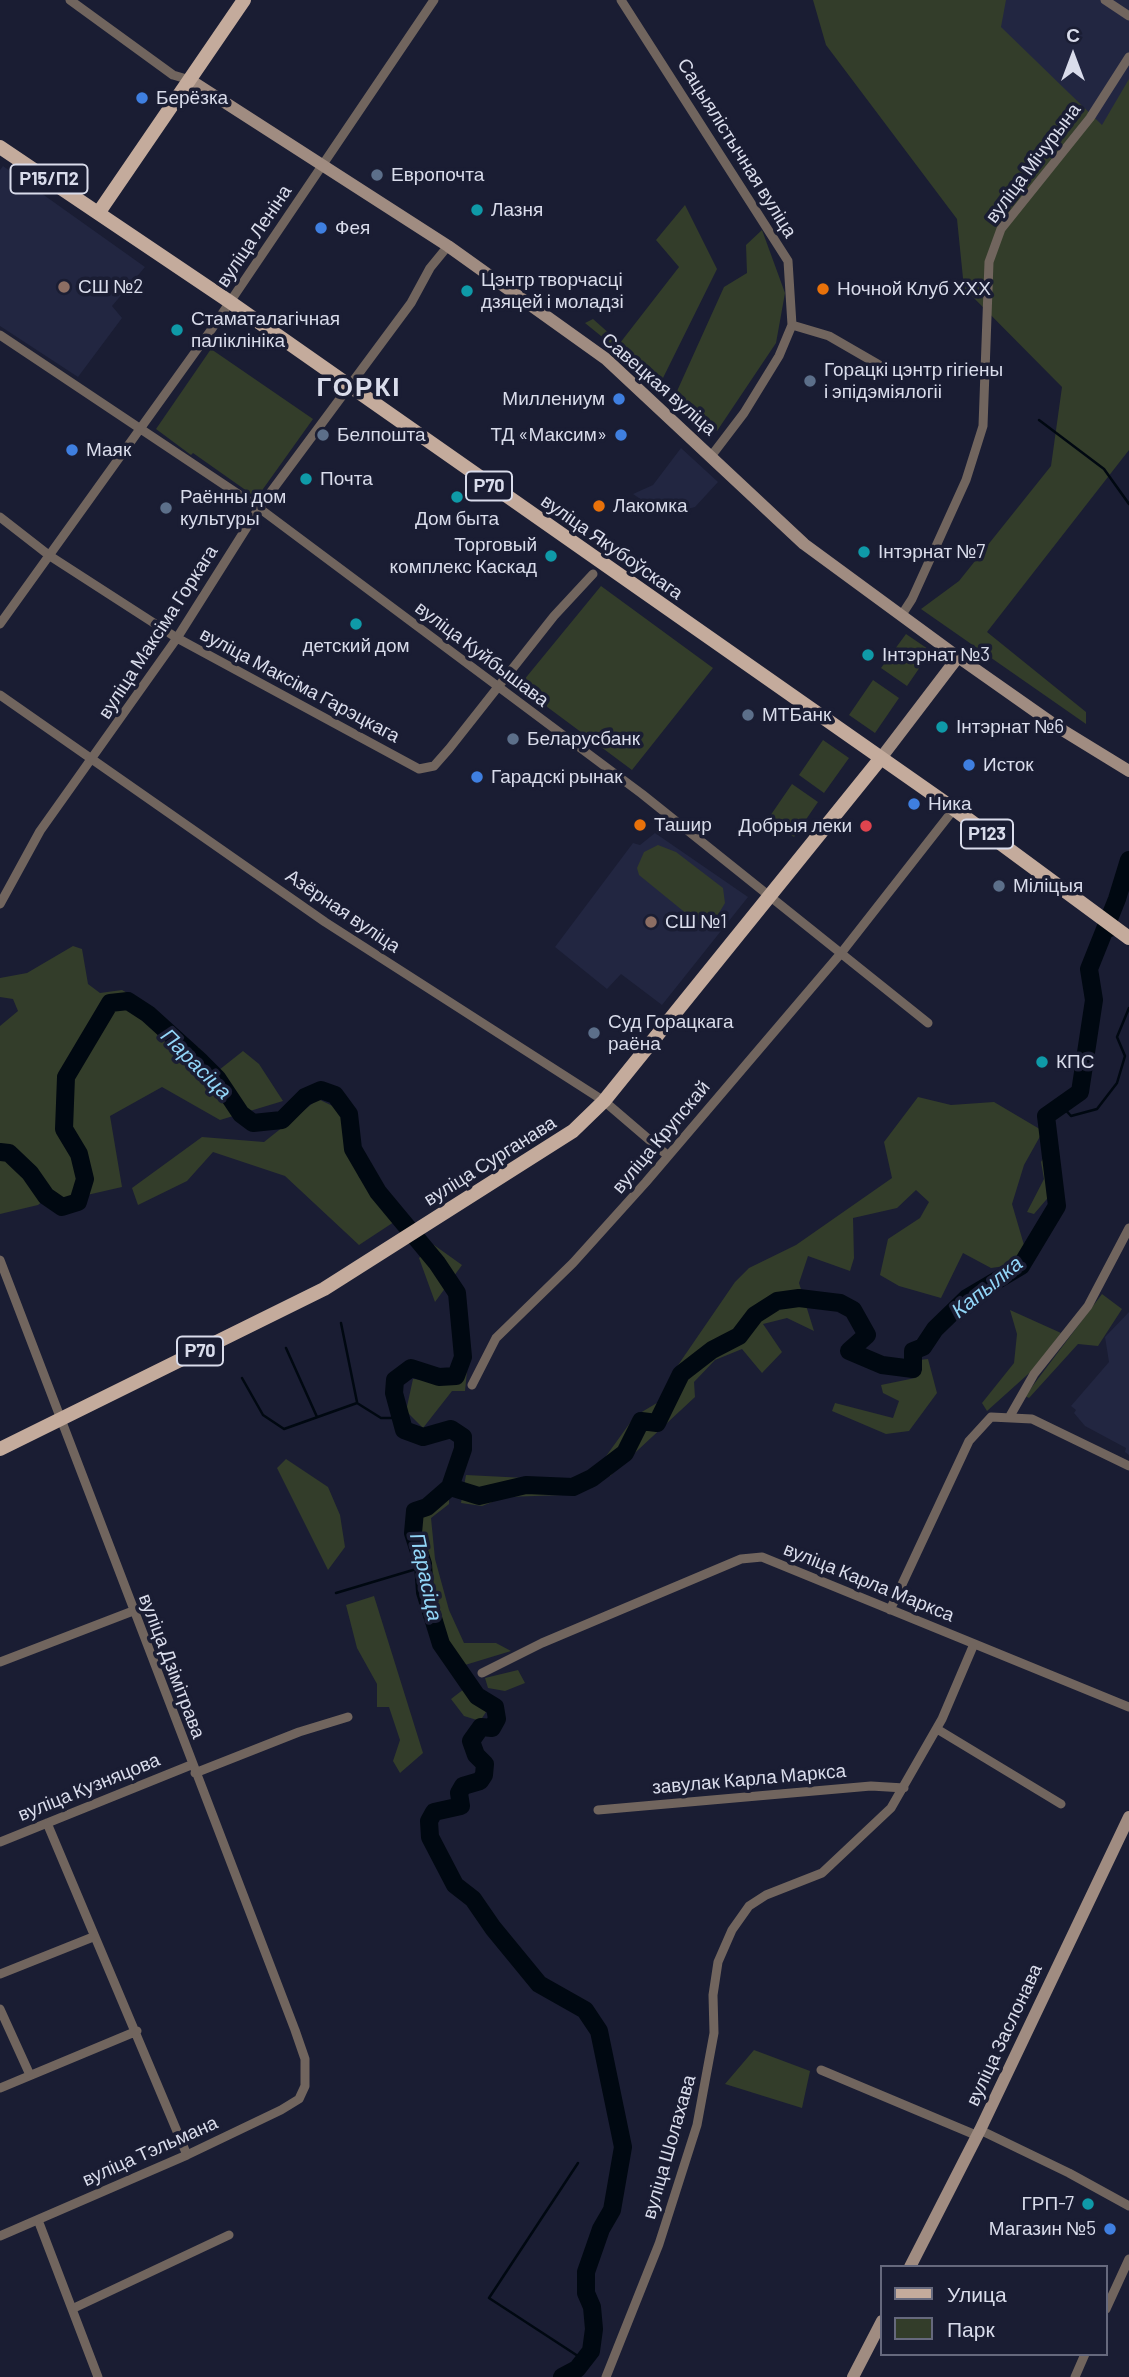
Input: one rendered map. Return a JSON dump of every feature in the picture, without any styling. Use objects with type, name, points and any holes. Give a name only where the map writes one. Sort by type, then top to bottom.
[{"type":"main road","points":[[99,212],[244,0]]},
{"type":"main road","name":"Савецкая вуліца","points":[[190,80],[448,246],[606,359],[712,455],[804,544],[1059,728],[1127,769]]},
{"type":"main road","name":"вуліца Якубоўскага","points":[[0,147],[230,302],[954,809],[1129,938]]},
{"type":"main road","points":[[881,758],[958,657]]},
{"type":"main road","name":"вуліца Сурганава","points":[[0,1449],[324,1289],[573,1131],[604,1101],[881,758]]},
{"type":"main road","name":"вуліца Заслонава","points":[[911,2265],[979,2133],[1129,1817]]},
{"type":"main road","points":[[853,2377],[880,2325]]},
{"type":"street","name":"вуліца Леніна","points":[[0,624],[230,302],[434,0]]},
{"type":"street","name":"Сацыялістычная вуліца","points":[[621,0],[788,261],[792,325],[779,356],[744,414],[712,455]]},
{"type":"street","points":[[1105,0],[1129,16]]},
{"type":"street","name":"Савецкая вуліца","points":[[75,1],[173,75],[190,80]]},
{"type":"street","name":"вуліца Мічурына","points":[[901,616],[912,599],[966,480],[983,426],[989,262],[1001,229],[1090,118],[1129,58]]},
{"type":"street","name":"вуліца Максіма Горкага","points":[[0,904],[40,831],[177,638],[259,508],[347,385],[411,303],[430,268],[448,246]]},
{"type":"street","points":[[792,325],[830,336],[893,373]]},
{"type":"street","name":"вуліца Куйбышава","points":[[0,335],[259,508],[642,794],[928,1023]]},
{"type":"street","name":"вуліца Максіма Гарэцкага","points":[[0,517],[50,555],[177,638],[419,769],[434,766],[554,616],[593,574]]},
{"type":"street","name":"Азёрная вуліца","points":[[0,695],[324,922],[604,1101],[667,1155]]},
{"type":"street","name":"вуліца Крупскай","points":[[472,1385],[496,1338],[573,1263],[667,1155],[842,952],[954,809]]},
{"type":"street","points":[[1010,1416],[1017,1399],[1034,1374],[1088,1306],[1129,1228]]},
{"type":"street","name":"вуліца Дзімітрава","points":[[0,1260],[295,2030],[304,2059],[305,2085]]},
{"type":"street","points":[[891,1610],[969,1441],[991,1417],[1032,1419],[1129,1466]]},
{"type":"street","name":"вуліца Карла Маркса","points":[[482,1673],[542,1643],[741,1559],[762,1557],[1129,1707]]},
{"type":"street","points":[[0,1662],[133,1611]]},
{"type":"street","name":"вуліца Шолахава","points":[[606,2377],[659,2244],[697,2125],[714,2033],[713,1995],[718,1962],[732,1930],[750,1906],[766,1895],[822,1873],[891,1808],[937,1729],[974,1644]]},
{"type":"street","name":"вуліца Кузняцова","points":[[0,1842],[193,1769],[348,1717]]},
{"type":"street","points":[[937,1729],[1061,1804]]},
{"type":"street","name":"завулак Карла Маркса","points":[[598,1810],[871,1786],[904,1788]]},
{"type":"street","points":[[47,1823],[93,1937],[137,2031],[187,2155]]},
{"type":"street","points":[[0,1974],[93,1937]]},
{"type":"street","points":[[0,2010],[30,2075]]},
{"type":"street","points":[[0,2088],[137,2031]]},
{"type":"street","points":[[821,2070],[1069,2172],[1129,2206]]},
{"type":"street","name":"вуліца Тэльмана","points":[[0,2236],[187,2155],[281,2110],[299,2099],[305,2085]]},
{"type":"street","points":[[38,2220],[74,2308],[98,2377]]},
{"type":"street","points":[[74,2308],[229,2235]]},
{"type":"street","points":[[1108,2305],[1129,2259]]},
{"type":"street","points":[[1075,2377],[1084,2356]]},
{"type":"shaded area","points":[[935,0],[1129,0],[1129,418]]},
{"type":"shaded area","name":"СШ №2","points":[[3,166],[145,267],[112,306],[122,318],[78,377],[0,326],[0,170]]},
{"type":"shaded area","points":[[681,448],[718,482],[695,507],[664,515],[633,494],[653,485]]},
{"type":"shaded area","name":"СШ №1","points":[[655,833],[748,897],[662,1005],[621,974],[607,989],[555,947],[633,843],[640,845]]},
{"type":"shaded area","points":[[1129,1312],[1129,1455],[1125,1452],[1126,1448],[1085,1426],[1071,1406],[1109,1362],[1105,1337]]},
{"type":"green space","points":[[813,0],[1006,0],[1001,27],[1102,125],[1129,79],[1129,450],[987,632],[1086,712],[1086,724],[921,609],[959,581],[1051,466],[1062,387],[964,288],[957,219],[826,45]]},
{"type":"green space","points":[[685,205],[717,269],[660,384],[585,323],[593,319],[620,343],[679,267],[656,240]]},
{"type":"green space","points":[[762,230],[785,293],[776,343],[717,431],[673,400],[724,287],[747,273],[746,245]]},
{"type":"green space","points":[[211,349],[313,419],[258,496],[254,496],[193,453],[191,455],[156,429]]},
{"type":"green space","points":[[601,586],[713,668],[632,770],[519,686]]},
{"type":"green space","points":[[906,634],[931,651],[907,686],[881,668]]},
{"type":"green space","points":[[873,680],[899,698],[875,733],[849,715]]},
{"type":"green space","points":[[823,740],[849,758],[824,793],[799,775]]},
{"type":"green space","points":[[792,784],[818,802],[794,837],[768,819]]},
{"type":"green space","points":[[658,845],[676,852],[723,888],[725,903],[716,918],[706,923],[693,919],[639,875],[637,868],[644,852]]},
{"type":"green space","points":[[73,946],[82,949],[88,984],[100,993],[122,990],[141,1001],[177,1060],[198,1047],[219,1070],[243,1051],[259,1064],[283,1101],[220,1120],[162,1087],[110,1116],[122,1187],[65,1200],[52,1193],[38,1205],[0,1214],[0,1026],[18,1011],[13,999],[0,997],[0,978],[27,973]]},
{"type":"green space","points":[[918,1097],[951,1105],[994,1102],[1043,1131],[1024,1165],[1012,1204],[1024,1245],[1013,1265],[991,1268],[963,1253],[941,1298],[899,1286],[880,1275],[888,1239],[920,1218],[929,1202],[916,1190],[897,1208],[853,1218],[854,1258],[850,1271],[808,1256],[799,1283],[814,1331],[787,1318],[763,1324],[782,1352],[762,1373],[742,1349],[715,1360],[694,1382],[695,1397],[610,1476],[604,1459],[635,1416],[667,1397],[674,1371],[735,1282],[749,1268],[796,1245],[892,1178],[884,1142]]},
{"type":"green space","points":[[318,1099],[339,1109],[359,1177],[397,1220],[359,1245],[285,1176],[213,1152],[187,1181],[138,1205],[132,1188],[202,1137],[264,1142]]},
{"type":"green space","points":[[1046,1153],[1052,1193],[1034,1214],[1027,1212],[1044,1179],[1041,1162]]},
{"type":"green space","points":[[434,1245],[462,1265],[435,1302],[419,1258]]},
{"type":"green space","points":[[1102,1294],[1122,1309],[1098,1346],[1078,1344],[1029,1398],[1025,1396]]},
{"type":"green space","points":[[1010,1310],[1061,1333],[1036,1367],[987,1411],[982,1403],[1014,1363],[1017,1334]]},
{"type":"green space","points":[[928,1359],[937,1393],[909,1431],[886,1434],[832,1411],[835,1403],[893,1418],[899,1401],[883,1393],[881,1385],[915,1378],[919,1360]]},
{"type":"green space","points":[[467,1371],[465,1391],[452,1391],[423,1428],[406,1411],[413,1379],[455,1382]]},
{"type":"green space","points":[[286,1459],[328,1487],[340,1515],[345,1547],[328,1570],[277,1468]]},
{"type":"green space","points":[[466,1475],[565,1480],[564,1495],[505,1497],[482,1506],[461,1503]]},
{"type":"green space","points":[[449,1494],[449,1504],[431,1518],[435,1559],[449,1610],[464,1643],[496,1643],[511,1651],[465,1665],[446,1643],[432,1595],[427,1559],[417,1531],[418,1513],[433,1508]]},
{"type":"green space","points":[[374,1596],[423,1753],[400,1773],[393,1761],[400,1740],[389,1707],[377,1707],[377,1684],[357,1648],[346,1605]]},
{"type":"green space","points":[[518,1670],[525,1683],[505,1691],[488,1688],[485,1678]]},
{"type":"green space","points":[[464,1689],[470,1698],[488,1709],[480,1721],[464,1716],[451,1699]]},
{"type":"green space","points":[[754,2050],[810,2071],[802,2108],[725,2084]]},
{"type":"waterway","points":[[1039,420],[1104,469],[1129,504]]},
{"type":"waterway","name":"Капылка","points":[[450,1487],[479,1496],[526,1485],[573,1487],[592,1478],[625,1453],[641,1421],[657,1423],[681,1374],[712,1350],[739,1336],[755,1315],[777,1301],[799,1298],[840,1303],[853,1310],[867,1335],[849,1351],[882,1365],[913,1369],[913,1351],[923,1347],[935,1329],[967,1298],[1021,1266],[1057,1206],[1046,1116],[1080,1092],[1094,1000],[1089,969],[1117,899],[1129,860]]},
{"type":"waterway","points":[[1101,939],[1113,935]]},
{"type":"waterway","name":"Парасіца","points":[[0,1152],[9,1153],[30,1173],[46,1196],[62,1207],[78,1202],[85,1179],[79,1154],[64,1129],[66,1077],[110,1003],[128,1001],[148,1014],[201,1062],[217,1078],[241,1114],[253,1123],[282,1120],[305,1097],[321,1090],[335,1095],[349,1114],[353,1149],[378,1192],[437,1263],[457,1293],[463,1357],[456,1376],[439,1377],[411,1368],[395,1380],[394,1393],[404,1430],[423,1437],[451,1429],[463,1437],[463,1449],[450,1487],[427,1507],[415,1511],[413,1533],[423,1564],[425,1592],[441,1644],[477,1696],[495,1707],[497,1719],[492,1728],[481,1727],[471,1741],[476,1755],[485,1764],[484,1775],[480,1781],[463,1786],[459,1793],[461,1806],[434,1812],[429,1821],[430,1837],[455,1885],[473,1899],[539,1984],[585,2010],[599,2031],[623,2147],[612,2210],[601,2229],[586,2272],[586,2293],[592,2307],[594,2329],[591,2351],[577,2369],[562,2377]]},
{"type":"waterway","points":[[1062,1106],[1071,1116],[1097,1109],[1117,1083],[1125,1056],[1117,1037],[1129,1008]]},
{"type":"waterway","points":[[341,1323],[357,1402]]},
{"type":"waterway","points":[[286,1348],[317,1417]]},
{"type":"waterway","points":[[242,1378],[263,1415],[284,1429],[357,1403],[381,1418],[400,1418]]},
{"type":"waterway","points":[[336,1593],[423,1567]]},
{"type":"waterway","points":[[578,2163],[489,2298],[584,2360]]},
{"type":"place","name":"Берёзка","points":[[142,98]]},
{"type":"place","name":"Европочта","points":[[377,175]]},
{"type":"place","name":"Лазня","points":[[477,210]]},
{"type":"place","name":"Фея","points":[[321,228]]},
{"type":"place","name":"СШ №2","points":[[64,287]]},
{"type":"place","name":"Ночной Клуб ХХХ","points":[[823,289]]},
{"type":"place","name":"Цэнтр творчасці дзяцей і моладзі","points":[[467,291]]},
{"type":"place","name":"Стаматалагічная паліклініка","points":[[177,330]]},
{"type":"place","name":"Горацкі цэнтр гігіены і эпідэміялогіі","points":[[810,381]]},
{"type":"place","name":"Миллениум","points":[[619,399]]},
{"type":"place","name":"Белпошта","points":[[323,435]]},
{"type":"place","name":"ТД «Максим»","points":[[621,435]]},
{"type":"place","name":"Маяк","points":[[72,450]]},
{"type":"place","name":"Почта","points":[[306,479]]},
{"type":"place","name":"Дом быта","points":[[457,497]]},
{"type":"place","name":"Лакомка","points":[[599,506]]},
{"type":"place","name":"Раённы дом культуры","points":[[166,508]]},
{"type":"place","name":"Інтэрнат №7","points":[[864,552]]},
{"type":"place","name":"Торговый комплекс Каскад","points":[[551,556]]},
{"type":"place","name":"детский дом","points":[[356,624]]},
{"type":"place","name":"Інтэрнат №3","points":[[868,655]]},
{"type":"place","name":"МТБанк","points":[[748,715]]},
{"type":"place","name":"Інтэрнат №6","points":[[942,727]]},
{"type":"place","name":"Беларусбанк","points":[[513,739]]},
{"type":"place","name":"Исток","points":[[969,765]]},
{"type":"place","name":"Гарадскі рынак","points":[[477,777]]},
{"type":"place","name":"Ника","points":[[914,804]]},
{"type":"place","name":"Ташир","points":[[640,825]]},
{"type":"place","name":"Добрыя леки","points":[[866,826]]},
{"type":"place","name":"Міліцыя","points":[[999,886]]},
{"type":"place","name":"СШ №1","points":[[651,922]]},
{"type":"place","name":"Суд Горацкага раёна","points":[[594,1033]]},
{"type":"place","name":"КПС","points":[[1042,1062]]},
{"type":"place","name":"ГРП-7","points":[[1088,2204]]},
{"type":"place","name":"Магазин №5","points":[[1110,2229]]},
{"type":"district","name":"ГОРКІ","points":[[359,387]]}]
